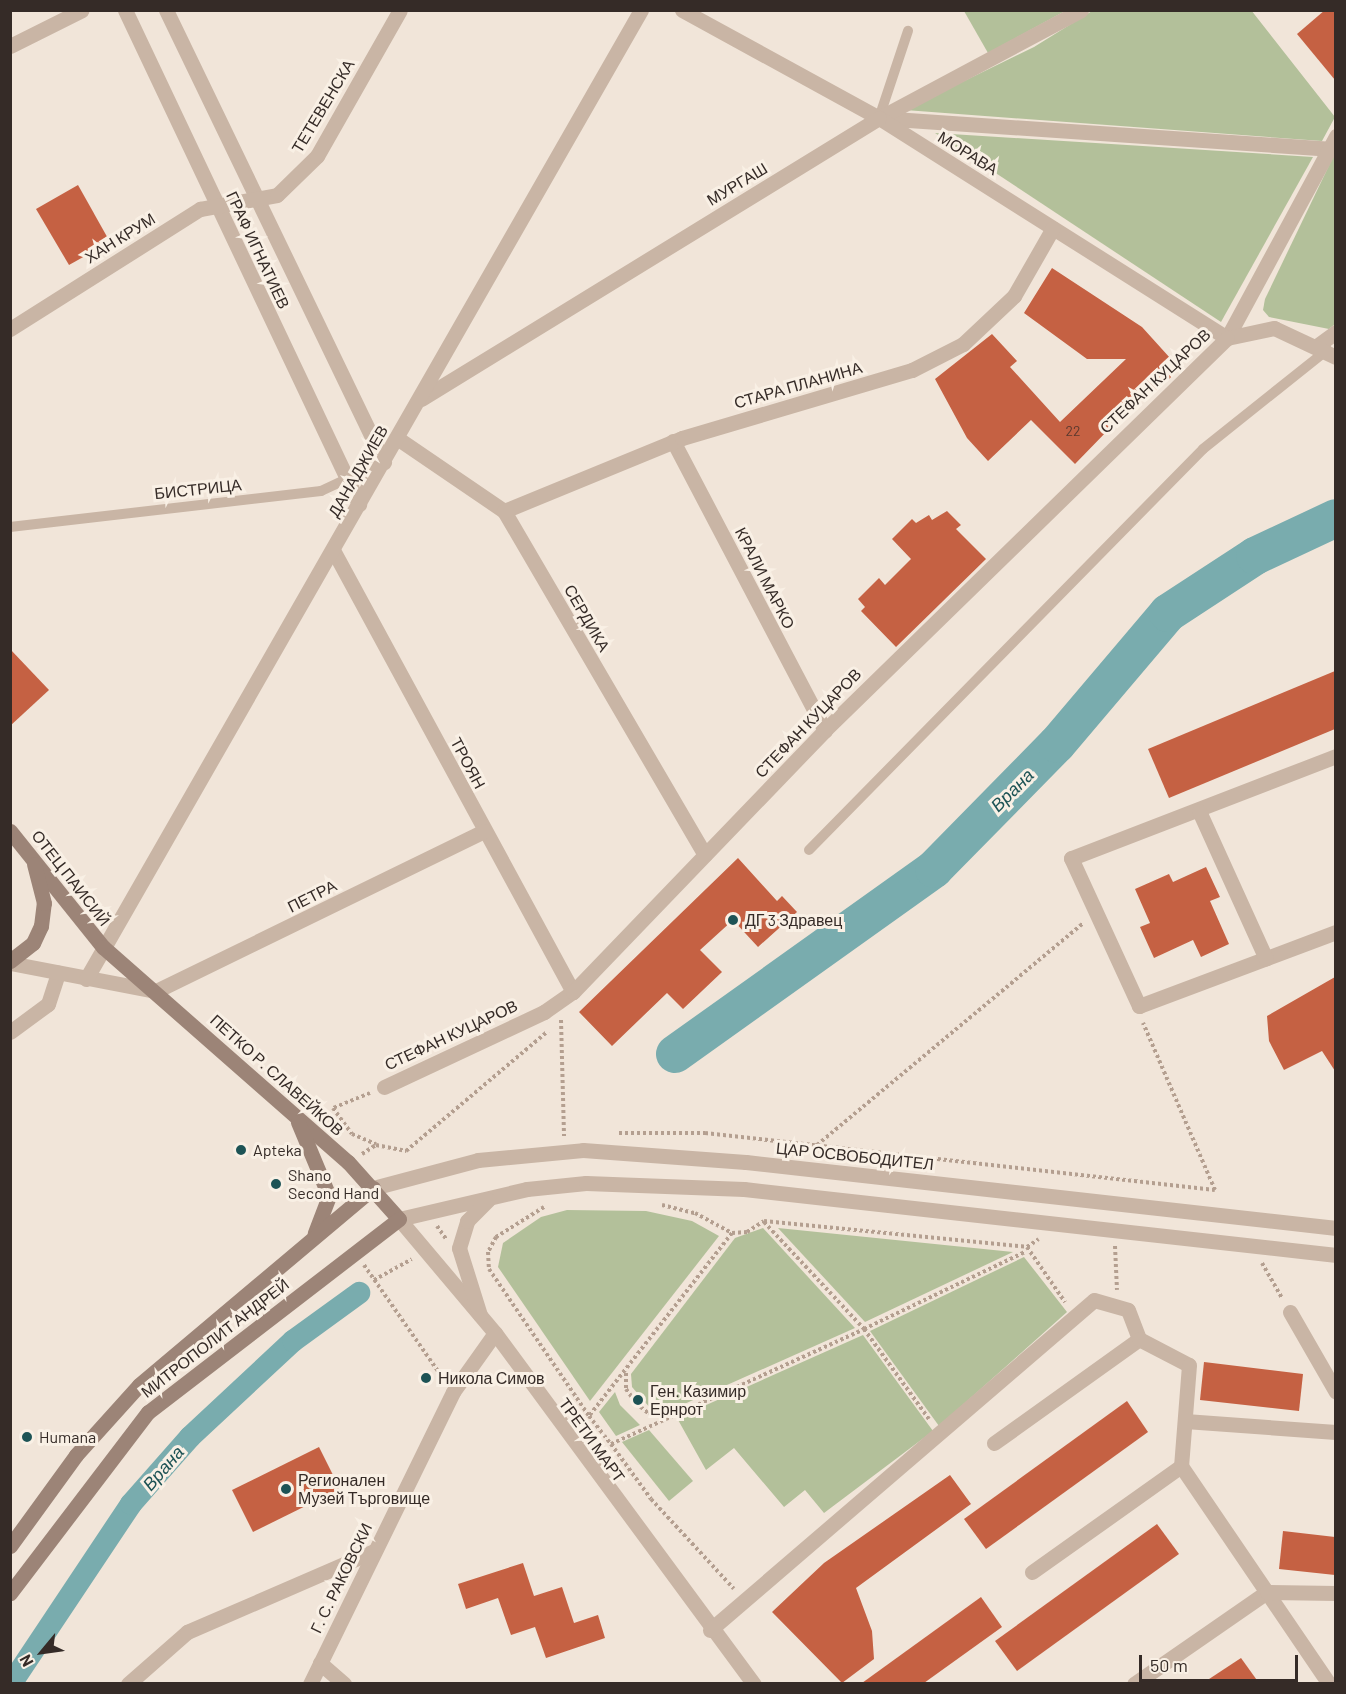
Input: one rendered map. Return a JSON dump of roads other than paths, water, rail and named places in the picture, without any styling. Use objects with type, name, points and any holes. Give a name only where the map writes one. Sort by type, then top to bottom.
[{"type":"main road","name":"ОТЕЦ ПАИСИЙ","points":[[10,831],[103,947]]},
{"type":"main road","points":[[10,962],[33,943],[41,926],[44,903],[33,858]]},
{"type":"main road","name":"ПЕТКО Р. СЛАВЕЙКОВ","points":[[103,947],[294,1114],[373,1188],[399,1219]]},
{"type":"main road","points":[[294,1114],[329,1196],[314,1236]]},
{"type":"main road","name":"МИТРОПОЛИТ АНДРЕЙ","points":[[10,1546],[76,1455],[139,1385],[373,1188]]},
{"type":"main road","name":"МИТРОПОЛИТ АНДРЕЙ","points":[[12,1589],[148,1412],[399,1219]]},
{"type":"street","points":[[10,46],[82,10]]},
{"type":"street","name":"ГРАФ ИГНАТИЕВ","points":[[124,10],[359,504]]},
{"type":"street","name":"ГРАФ ИГНАТИЕВ","points":[[166,10],[384,462]]},
{"type":"street","name":"ТЕТЕВЕНСКА","points":[[258,202],[276,195],[317,156],[400,10]]},
{"type":"street","name":"ДАНАДЖИЕВ","points":[[103,947],[384,462],[641,10]]},
{"type":"street","name":"МОРАВА","points":[[682,10],[879,118],[1227,338]]},
{"type":"street","name":"МУРГАШ","points":[[419,400],[879,118],[1081,10]]},
{"type":"street","points":[[879,118],[1332,143],[1227,338]]},
{"type":"street","name":"ХАН КРУМ","points":[[10,329],[200,209],[258,202]]},
{"type":"street","name":"СТАРА ПЛАНИНА","points":[[504,511],[674,441],[912,370],[963,344],[1014,296],[1053,228]]},
{"type":"street","points":[[1227,338],[1274,328],[1327,351],[1335,332]]},
{"type":"street","name":"СТЕФАН КУЦАРОВ","points":[[384,1087],[567,997],[825,730],[1227,338]]},
{"type":"street","name":"СЕРДИКА","points":[[397,438],[504,511],[705,855]]},
{"type":"street","name":"КРАЛИ МАРКО","points":[[674,441],[825,730]]},
{"type":"street","name":"ТРОЯН","points":[[333,550],[484,831],[567,997]]},
{"type":"street","points":[[1335,756],[1071,858],[1139,1006],[1335,932]]},
{"type":"street","points":[[1199,810],[1266,959]]},
{"type":"street","name":"ПЕТРА","points":[[156,992],[484,831]]},
{"type":"street","points":[[86,979],[103,947]]},
{"type":"street","points":[[10,962],[156,992]]},
{"type":"street","points":[[10,1032],[48,1004],[58,973]]},
{"type":"street","name":"ЦАР ОСВОБОДИТЕЛ","points":[[373,1188],[478,1160],[565,1151],[746,1162],[1335,1228]]},
{"type":"street","points":[[399,1219],[492,1197],[586,1183],[744,1189],[1335,1255]]},
{"type":"street","points":[[480,1315],[459,1248],[466,1221],[492,1197]]},
{"type":"street","name":"ТРЕТИ МАРТ","points":[[399,1219],[495,1334],[710,1630],[754,1683]]},
{"type":"street","points":[[710,1630],[1094,1300],[1128,1310],[1139,1339],[1189,1365],[1181,1466],[1329,1683]]},
{"type":"street","points":[[1290,1312],[1335,1392]]},
{"type":"street","name":"Г. С. РАКОВСКИ","points":[[310,1683],[453,1392],[495,1334]]},
{"type":"street","points":[[994,1443],[1139,1339]]},
{"type":"street","points":[[1185,1422],[1335,1432]]},
{"type":"street","points":[[1032,1572],[1181,1466]]},
{"type":"street","points":[[128,1683],[187,1632],[374,1551]]},
{"type":"street","points":[[1134,1683],[1267,1592],[1335,1593]]},
{"type":"street","points":[[320,1663],[344,1683]]},
{"type":"lane","points":[[879,118],[908,31]]},
{"type":"lane","points":[[809,850],[1203,449],[1327,351]]},
{"type":"lane","name":"БИСТРИЦА","points":[[10,527],[321,491],[384,462]]},
{"type":"waterway","name":"Врана","points":[[675,1054],[934,869],[1057,744],[1168,613],[1255,556],[1336,518]]},
{"type":"waterway","name":"Врана","points":[[11,1684],[131,1504],[190,1437],[293,1341],[359,1293]]},
{"type":"place","name":"ДГ 3 Здравец","points":[[733,920]]},
{"type":"place","name":"Apteka","points":[[241,1150]]},
{"type":"place","name":"Shano Second Hand","points":[[276,1184]]},
{"type":"place","name":"Никола Симов","points":[[426,1378]]},
{"type":"place","name":"Ген. Казимир Ернрот","points":[[638,1400]]},
{"type":"place","name":"Humana","points":[[27,1437]]},
{"type":"place","name":"Регионален Музей Търговище","points":[[286,1489]]}]
